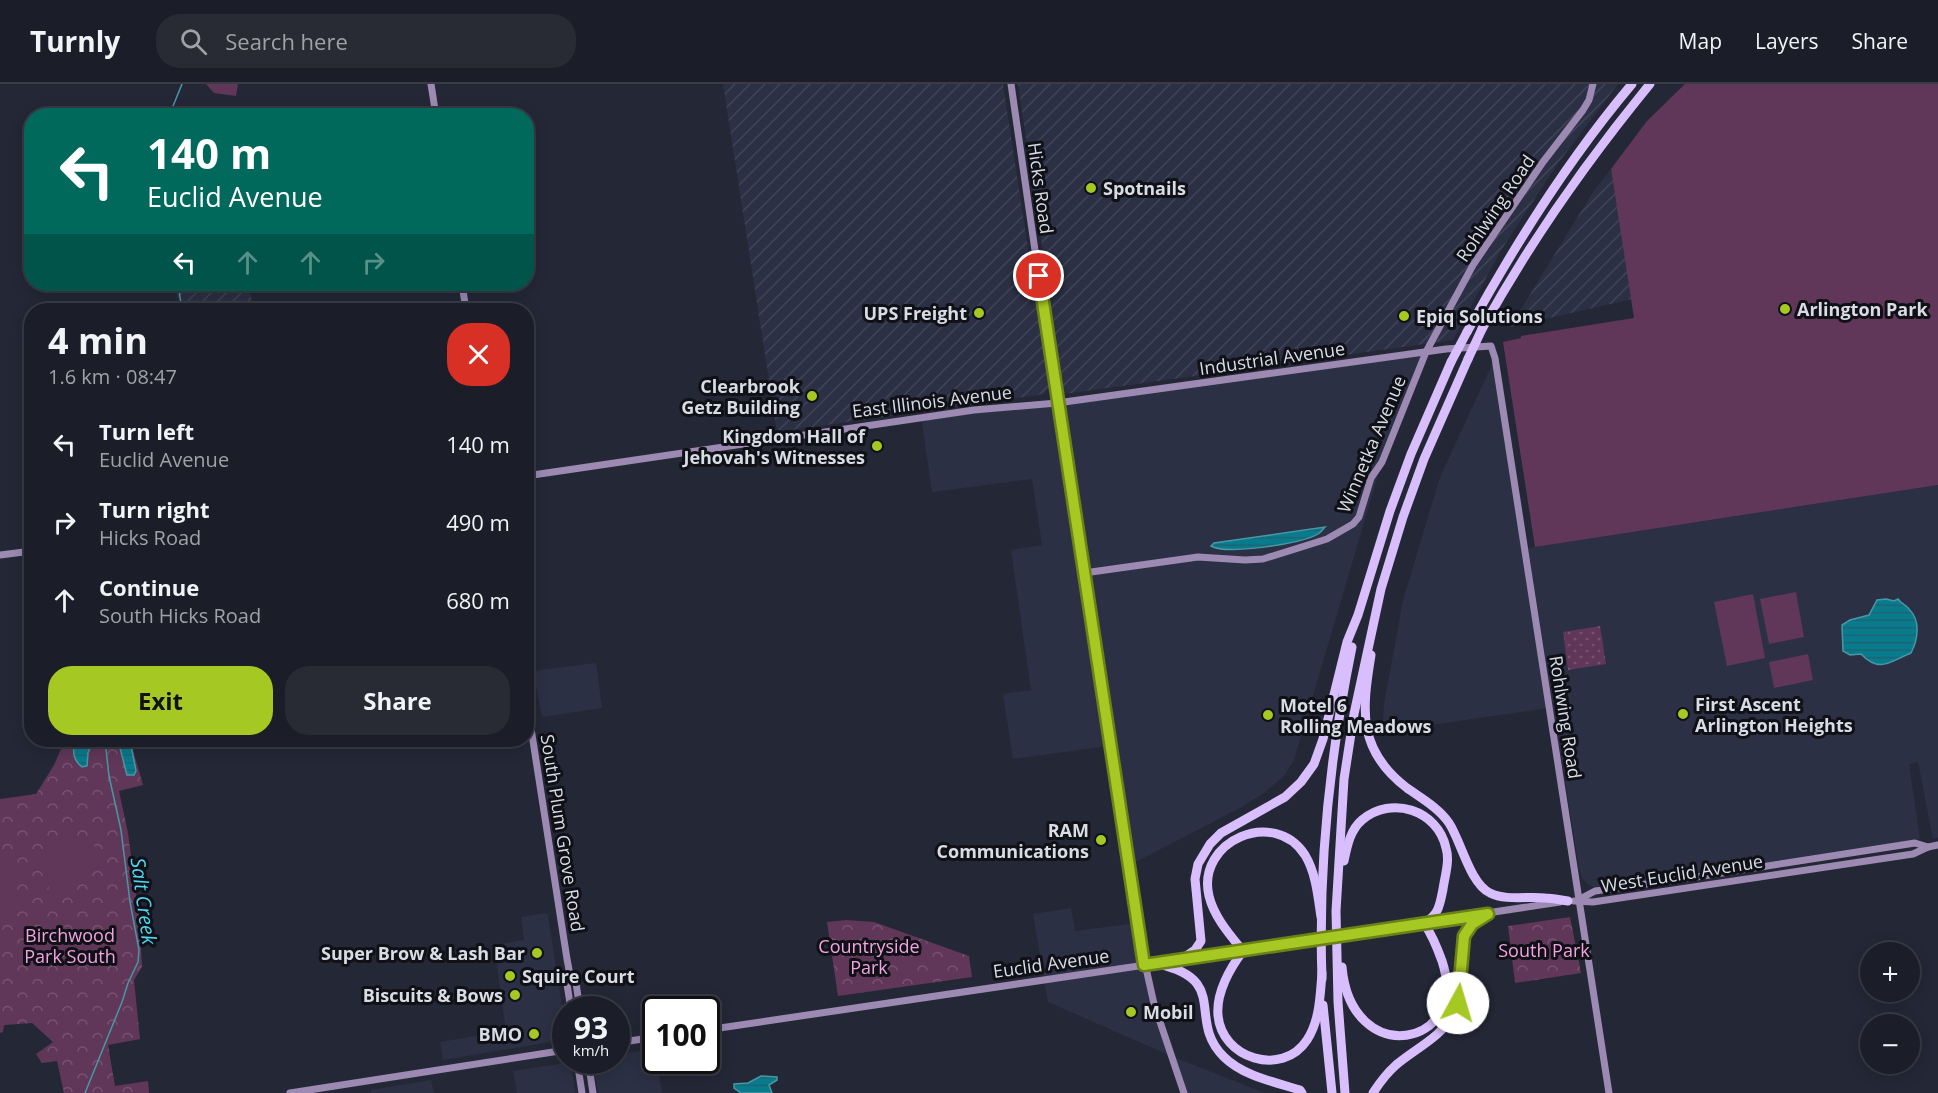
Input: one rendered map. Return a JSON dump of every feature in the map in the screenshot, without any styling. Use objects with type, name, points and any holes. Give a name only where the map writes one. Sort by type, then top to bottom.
[{"type":"highway","points":[[1179,961],[1195,950],[1201,941],[1195,879],[1198,864],[1210,844],[1221,833],[1285,797],[1301,782],[1314,764],[1323,740],[1347,642],[1358,615],[1390,511],[1411,454],[1451,362],[1516,244],[1563,172],[1632,84]]},
{"type":"highway","points":[[1346,1093],[1338,1002],[1336,930],[1344,779],[1358,691],[1381,589],[1424,459],[1482,329],[1509,281],[1584,166],[1650,84]]},
{"type":"highway","points":[[1381,589],[1380,611],[1364,697],[1368,733],[1379,760],[1394,777],[1445,818],[1477,880],[1489,893],[1500,896],[1573,901]]},
{"type":"highway","points":[[1332,1093],[1322,973],[1321,917],[1330,777],[1358,615]]},
{"type":"highway","points":[[1336,911],[1342,885],[1343,865],[1352,833],[1362,820],[1382,809],[1398,807],[1413,810],[1427,817],[1439,830],[1446,845],[1447,866],[1440,907],[1436,915],[1424,923],[1434,939],[1447,975],[1443,1008],[1434,1020],[1420,1031],[1407,1036],[1392,1036],[1379,1032],[1365,1023],[1355,1010],[1345,986],[1336,930]]},
{"type":"highway","points":[[1321,917],[1309,864],[1297,846],[1288,839],[1272,832],[1256,832],[1240,836],[1217,854],[1207,882],[1213,908],[1243,951],[1236,960],[1219,998],[1218,1013],[1221,1028],[1228,1041],[1248,1057],[1267,1060],[1292,1054],[1305,1042],[1318,1011],[1322,973]]},
{"type":"highway","points":[[1373,1093],[1397,1064],[1430,1040],[1448,1023],[1460,994],[1464,936],[1472,924],[1488,914]]},
{"type":"highway","points":[[1158,963],[1186,972],[1198,983],[1212,1041],[1222,1056],[1236,1068],[1302,1093]]},
{"type":"main road","points":[[431,84],[435,108]]},
{"type":"main road","name":"Hicks Road","points":[[1011,84],[1084,573]]},
{"type":"main road","name":"Rohlwing Road","points":[[1426,352],[1473,265],[1543,162],[1583,110],[1589,100],[1593,84]]},
{"type":"main road","name":"Industrial Avenue","points":[[1057,403],[1491,345]]},
{"type":"main road","name":"Rohlwing Road","points":[[1491,345],[1495,358],[1535,610],[1573,901],[1609,1093]]},
{"type":"main road","name":"Winnetka Avenue","points":[[1084,573],[1198,557],[1263,559],[1327,539],[1343,531],[1359,517],[1371,478],[1382,462],[1426,352]]},
{"type":"main road","name":"East Illinois Avenue","points":[[534,475],[974,410],[1057,403]]},
{"type":"main road","points":[[0,555],[24,552]]},
{"type":"main road","points":[[1084,573],[1144,965],[1184,1093]]},
{"type":"main road","name":"South Plum Grove Road","points":[[534,747],[570,975],[567,984],[568,996]]},
{"type":"main road","name":"West Euclid Avenue","points":[[1573,901],[1595,891],[1915,843],[1928,847],[1938,845]]},
{"type":"main road","name":"Euclid Avenue","points":[[720,1028],[1573,901]]},
{"type":"main road","name":"South Plum Grove Road","points":[[570,975],[576,982],[578,996]]},
{"type":"main road","points":[[290,1093],[552,1052]]},
{"type":"main road","points":[[580,1074],[582,1093]]},
{"type":"main road","points":[[590,1074],[593,1093]]},
{"type":"shaded area","points":[[723,84],[1003,84],[1049,387],[1044,394],[777,432]]},
{"type":"shaded area","points":[[1018,84],[1618,84],[1556,166],[1500,252],[1453,340],[1064,394]]},
{"type":"shaded area","points":[[1611,169],[1632,299],[1510,327],[1593,192]]},
{"type":"shaded area","points":[[177,291],[250,291],[252,303],[179,303]]},
{"type":"shaded area","points":[[1426,352],[1382,462],[1294,760],[1284,776],[1264,793],[1242,807],[1128,866],[1109,746],[1013,759],[1003,694],[1031,690],[1011,550],[1042,545],[1032,479],[932,492],[921,417]]},
{"type":"shaded area","points":[[1495,358],[1549,708],[1382,732],[1384,704],[1403,600],[1440,477]]},
{"type":"shaded area","points":[[1938,485],[1938,838],[1933,839],[1918,762],[1909,764],[1920,839],[1672,879],[1594,887],[1586,883],[1579,868],[1528,548]]},
{"type":"shaded area","points":[[596,663],[602,708],[542,717],[534,671]]},
{"type":"shaded area","points":[[1071,908],[1075,931],[1137,923],[1144,965],[1171,1056],[1048,1002],[1033,914]]},
{"type":"shaded area","points":[[545,913],[548,915],[561,996],[552,996],[552,1042],[443,1060],[440,1042],[506,1031],[494,945],[524,940],[521,917]]},
{"type":"shaded area","points":[[642,1050],[642,1074],[659,1074],[662,1093],[598,1093],[595,1074],[630,1074],[630,1053]]},
{"type":"shaded area","points":[[1171,1056],[1265,1093],[1184,1093]]},
{"type":"shaded area","points":[[552,1065],[552,1074],[573,1074],[575,1093],[517,1093],[513,1071]]},
{"type":"shaded area","points":[[431,1080],[434,1093],[371,1093],[371,1090]]},
{"type":"green space","points":[[206,84],[238,84],[236,96],[214,93]]},
{"type":"green space","name":"Arlington Park","points":[[1685,84],[1938,84],[1938,485],[1535,547],[1503,342],[1521,338],[1521,336],[1634,318],[1611,169],[1647,121]]},
{"type":"green space","points":[[1796,592],[1804,637],[1769,644],[1760,599]]},
{"type":"green space","points":[[1753,594],[1765,658],[1727,666],[1714,602]]},
{"type":"green space","points":[[1600,626],[1606,664],[1568,670],[1563,632]]},
{"type":"green space","points":[[1808,654],[1813,680],[1774,688],[1769,662]]},
{"type":"green space","name":"Birchwood Park South","points":[[62,747],[132,747],[143,785],[119,791],[128,833],[140,925],[142,967],[134,980],[140,1039],[108,1045],[115,1086],[148,1081],[149,1093],[64,1093],[57,1061],[42,1063],[36,1054],[53,1042],[32,1023],[4,1025],[3,1032],[0,1033],[0,799],[36,794]]},
{"type":"green space","points":[[94,839],[93,863],[86,879],[72,888],[49,892],[45,847]]},
{"type":"green space","points":[[8,861],[13,865],[19,906],[0,909],[0,862]]},
{"type":"green space","name":"South Park","points":[[1570,917],[1581,973],[1515,983],[1508,926]]},
{"type":"green space","name":"Countryside Park","points":[[846,920],[874,922],[969,956],[972,977],[838,996],[827,922]]},
{"type":"green space","points":[[1526,930],[1529,956],[1517,957],[1513,932]]},
{"type":"water","points":[[1325,527],[1310,538],[1281,545],[1247,549],[1211,546],[1214,543]]},
{"type":"water","points":[[1898,599],[1913,614],[1917,625],[1917,636],[1911,653],[1880,665],[1861,654],[1850,655],[1843,651],[1842,625],[1850,620],[1869,615],[1877,600],[1894,601]]},
{"type":"water","points":[[74,747],[90,747],[87,766],[82,767],[79,764]]},
{"type":"water","points":[[120,747],[131,747],[136,771],[134,775],[127,775]]},
{"type":"water","points":[[761,1076],[777,1077],[777,1080],[769,1085],[772,1093],[741,1093],[734,1088],[734,1084],[748,1083]]},
{"type":"waterway","name":"Salt Creek","points":[[172,108],[182,84]]},
{"type":"waterway","name":"Salt Creek","points":[[179,291],[181,303]]},
{"type":"waterway","name":"Salt Creek","points":[[85,1093],[138,962],[139,950],[106,747]]},
{"type":"place","name":"Spotnails","points":[[1091,188]]},
{"type":"place","name":"Arlington Park","points":[[1785,309]]},
{"type":"place","name":"UPS Freight","points":[[979,313]]},
{"type":"place","name":"Epiq Solutions","points":[[1404,316]]},
{"type":"place","name":"Clearbrook Getz Building","points":[[812,396]]},
{"type":"place","name":"Kingdom Hall of Jehovah's Witnesses","points":[[877,446]]},
{"type":"place","name":"First Ascent Arlington Heights","points":[[1683,714]]},
{"type":"place","name":"Motel 6 Rolling Meadows","points":[[1268,715]]},
{"type":"place","name":"RAM Communications","points":[[1101,840]]},
{"type":"place","name":"Super Brow & Lash Bar","points":[[537,953]]},
{"type":"place","name":"Squire Court","points":[[510,976]]},
{"type":"place","name":"Biscuits & Bows","points":[[515,995]]},
{"type":"place","name":"Mobil","points":[[1131,1012]]},
{"type":"place","name":"BMO","points":[[534,1034]]},
{"type":"route","points":[[1039,276],[1144,965],[1488,914],[1472,924],[1464,936],[1458,1003]]}]
